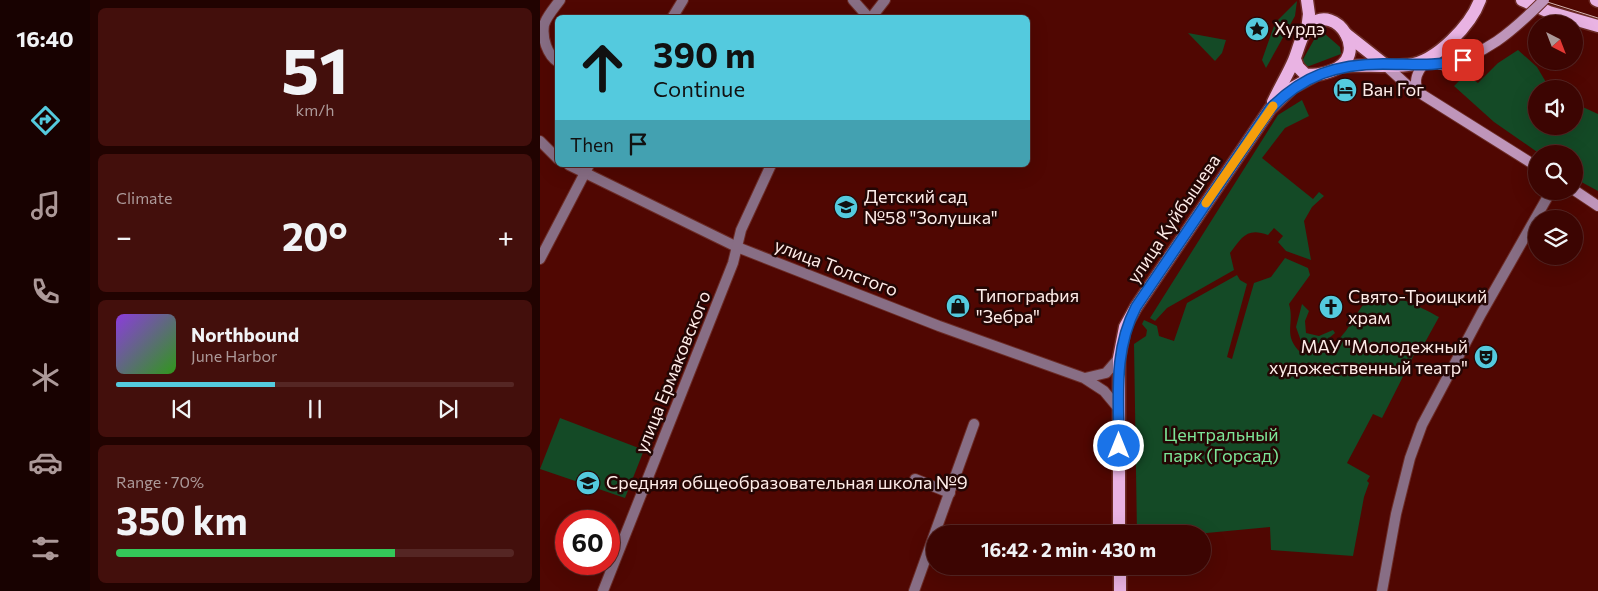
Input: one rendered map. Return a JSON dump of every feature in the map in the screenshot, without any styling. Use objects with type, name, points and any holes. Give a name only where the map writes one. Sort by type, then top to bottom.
[{"type":"main road","points":[[1307,0],[1310,14],[1307,30]]},
{"type":"main road","name":"улица Куйбышева","points":[[1270,109],[1292,88],[1316,75],[1342,66],[1409,65],[1436,52],[1464,28],[1480,0]]},
{"type":"main road","points":[[1522,0],[1549,12],[1598,26]]},
{"type":"main road","points":[[1307,30],[1317,21],[1327,19],[1335,22],[1344,32],[1384,64]]},
{"type":"main road","name":"улица Куйбышева","points":[[1120,525],[1119,358],[1125,327],[1136,307],[1270,109],[1307,30]]},
{"type":"main road","points":[[1342,66],[1348,58],[1350,49],[1344,32]]},
{"type":"main road","points":[[1295,59],[1302,72],[1316,75]]},
{"type":"main road","points":[[1120,575],[1120,591]]},
{"type":"street","points":[[555,60],[551,58],[545,42],[544,24],[560,0]]},
{"type":"street","points":[[674,15],[683,0]]},
{"type":"street","points":[[852,0],[867,15]]},
{"type":"street","points":[[872,15],[885,0]]},
{"type":"street","points":[[1409,65],[1428,68],[1463,60],[1502,40],[1544,0]]},
{"type":"street","points":[[1420,93],[1416,85],[1436,52]]},
{"type":"street","points":[[1384,64],[1420,93],[1528,161]]},
{"type":"street","points":[[540,141],[555,156]]},
{"type":"street","name":"улица Ермаковского","points":[[603,591],[733,262],[741,230],[770,167]]},
{"type":"street","points":[[540,259],[586,169]]},
{"type":"street","name":"улица Толстого","points":[[586,169],[737,247],[939,326],[1084,378],[1104,391],[1119,409]]},
{"type":"street","points":[[1583,196],[1598,206]]},
{"type":"street","points":[[1382,591],[1396,514],[1410,458],[1422,425],[1481,314],[1546,200]]},
{"type":"street","points":[[1084,378],[1106,373],[1119,358]]},
{"type":"street","points":[[914,591],[974,424]]},
{"type":"street","points":[[915,479],[950,493]]},
{"type":"green space","points":[[1297,1],[1295,16],[1266,68],[1262,60],[1275,23]]},
{"type":"green space","points":[[1188,33],[1226,40],[1222,53],[1215,61]]},
{"type":"green space","points":[[1325,34],[1340,47],[1341,54],[1304,68],[1302,61],[1315,38]]},
{"type":"green space","points":[[1518,50],[1528,59],[1528,70],[1539,70],[1545,80],[1528,80],[1528,135],[1583,135],[1583,107],[1598,114],[1598,191],[1583,183],[1583,145],[1528,146],[1494,122],[1454,86],[1466,74],[1478,83],[1498,63]]},
{"type":"green space","points":[[1302,100],[1309,116],[1285,128],[1262,158],[1313,199],[1319,192],[1324,196],[1312,207],[1304,221],[1311,260],[1286,251],[1278,242],[1283,236],[1274,228],[1268,235],[1255,232],[1250,233],[1242,238],[1230,253],[1234,270],[1167,308],[1155,321],[1150,318],[1278,115]]},
{"type":"green space","name":"Центральный парк (Горсад)","points":[[1285,258],[1308,268],[1310,275],[1289,304],[1290,335],[1295,347],[1301,353],[1318,351],[1331,346],[1341,337],[1361,307],[1377,295],[1400,299],[1439,317],[1423,346],[1419,345],[1382,418],[1373,414],[1347,463],[1370,476],[1367,481],[1369,483],[1364,497],[1353,556],[1271,550],[1270,527],[1211,533],[1211,525],[1137,525],[1134,344],[1146,336],[1147,330],[1142,324],[1144,320],[1157,326],[1159,336],[1174,341],[1187,303],[1237,275],[1240,280],[1247,284],[1227,357],[1232,359],[1254,283],[1271,277]]},
{"type":"green space","points":[[1302,304],[1309,311],[1305,321],[1306,333],[1319,336],[1333,330],[1335,333],[1323,343],[1302,344],[1296,327]]},
{"type":"green space","points":[[560,418],[644,450],[625,498],[540,469]]},
{"type":"tram line","points":[[1541,0],[1598,18]]},
{"type":"slow traffic","points":[[1206,203],[1273,106]]},
{"type":"place","name":"Хурдэ","points":[[1257,29]]},
{"type":"place","name":"Ван Гог","points":[[1345,90]]},
{"type":"place","name":"Детский сад №58 \"Золушка\"","points":[[846,207]]},
{"type":"place","name":"Типография \"Зебра\"","points":[[958,306]]},
{"type":"place","name":"Свято-Троицкий храм","points":[[1331,307]]},
{"type":"place","name":"МАУ \"Молодежный художественный театр\"","points":[[1486,357]]},
{"type":"place","name":"Средняя общеобразовательная школа №9","points":[[588,483]]},
{"type":"route","points":[[1119,446],[1119,358],[1125,327],[1136,307],[1270,109],[1286,93],[1302,82],[1342,66],[1384,64],[1431,66],[1463,60]]}]
